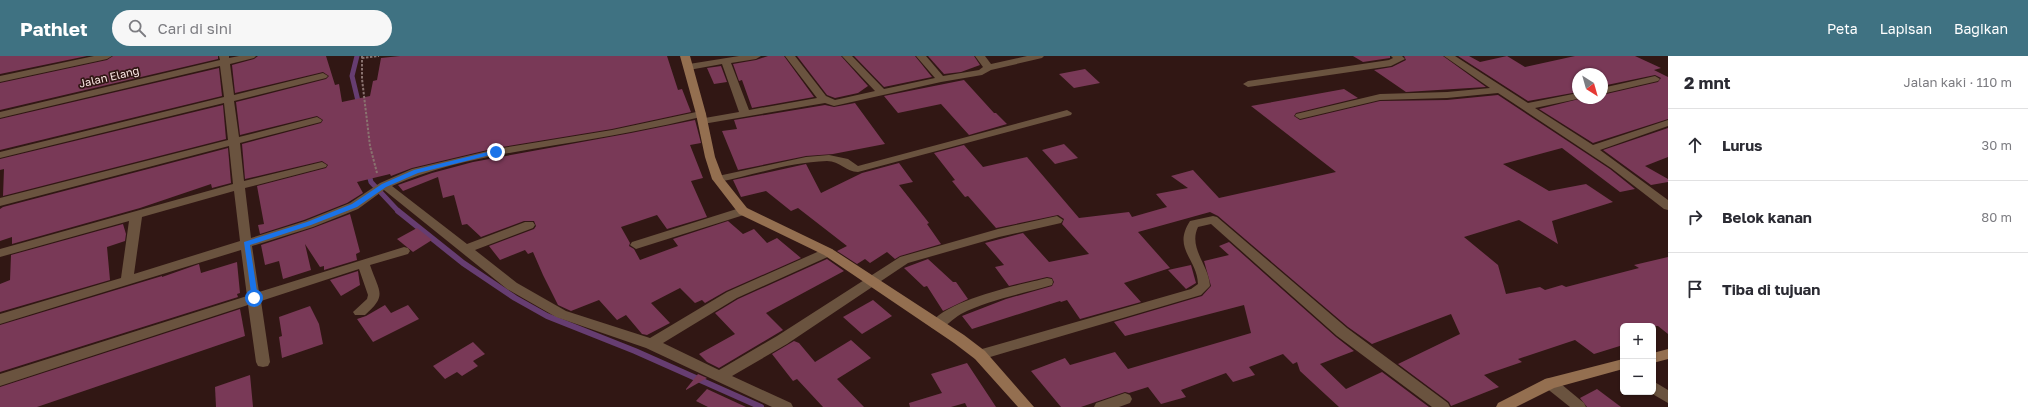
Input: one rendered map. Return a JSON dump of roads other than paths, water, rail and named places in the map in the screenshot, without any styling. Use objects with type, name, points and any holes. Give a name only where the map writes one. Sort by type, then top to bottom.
[{"type":"street","points":[[0,79],[106,56]]},
{"type":"street","name":"Jalan Elang","points":[[0,115],[224,59],[251,56]]},
{"type":"street","points":[[756,56],[726,61],[687,62],[702,118],[710,157],[718,179],[743,211],[828,252],[872,280],[980,355],[1027,407]]},
{"type":"street","points":[[790,56],[824,100]]},
{"type":"street","points":[[847,56],[882,92]]},
{"type":"street","points":[[921,56],[941,79]]},
{"type":"street","points":[[980,56],[988,68]]},
{"type":"street","points":[[0,319],[309,224],[354,206],[382,187],[416,171],[496,152],[702,118],[745,114],[824,100],[834,103],[941,79],[982,72],[988,68],[1039,56]]},
{"type":"street","points":[[1248,84],[1391,63],[1400,59],[1396,56]]},
{"type":"street","points":[[1449,56],[1497,90],[1593,149],[1668,206]]},
{"type":"street","points":[[224,59],[246,244],[263,362]]},
{"type":"street","points":[[726,61],[745,114]]},
{"type":"street","points":[[0,155],[323,76]]},
{"type":"street","points":[[1608,90],[1655,79]]},
{"type":"street","points":[[1300,116],[1380,98],[1447,95],[1497,90]]},
{"type":"street","points":[[1525,107],[1572,97]]},
{"type":"street","points":[[718,179],[806,160],[829,158],[844,161],[853,169],[858,169],[1067,114]]},
{"type":"street","points":[[0,202],[317,120]]},
{"type":"street","points":[[1593,149],[1668,123]]},
{"type":"street","points":[[0,253],[240,186],[322,165]]},
{"type":"street","points":[[382,187],[466,249],[512,286],[561,314],[651,344],[786,407]]},
{"type":"street","points":[[1655,196],[1668,193]]},
{"type":"street","points":[[636,245],[743,211]]},
{"type":"street","points":[[127,281],[136,216]]},
{"type":"street","points":[[720,376],[782,340],[904,260],[998,233],[1057,220]]},
{"type":"street","points":[[980,355],[1196,292],[1204,286],[1205,279],[1188,245],[1188,233],[1194,224],[1213,220],[1342,332],[1375,354],[1443,407]]},
{"type":"street","points":[[466,249],[529,226]]},
{"type":"street","points":[[0,380],[404,251]]},
{"type":"street","points":[[651,344],[732,295],[828,252]]},
{"type":"street","points":[[360,312],[373,302],[374,296],[363,263]]},
{"type":"street","points":[[937,325],[956,311],[976,302],[1048,282]]},
{"type":"street","points":[[1656,357],[1668,354]]},
{"type":"street","points":[[1503,407],[1550,383],[1620,366]]},
{"type":"street","points":[[1656,389],[1668,397]]},
{"type":"street","points":[[1101,407],[1125,399]]},
{"type":"lane","points":[[1550,383],[1579,407]]},
{"type":"waterway","points":[[357,56],[352,76],[359,105]]},
{"type":"waterway","points":[[368,171],[371,182],[398,211]]},
{"type":"waterway","points":[[398,211],[463,263],[515,298],[547,316],[635,351],[761,407]]}]
